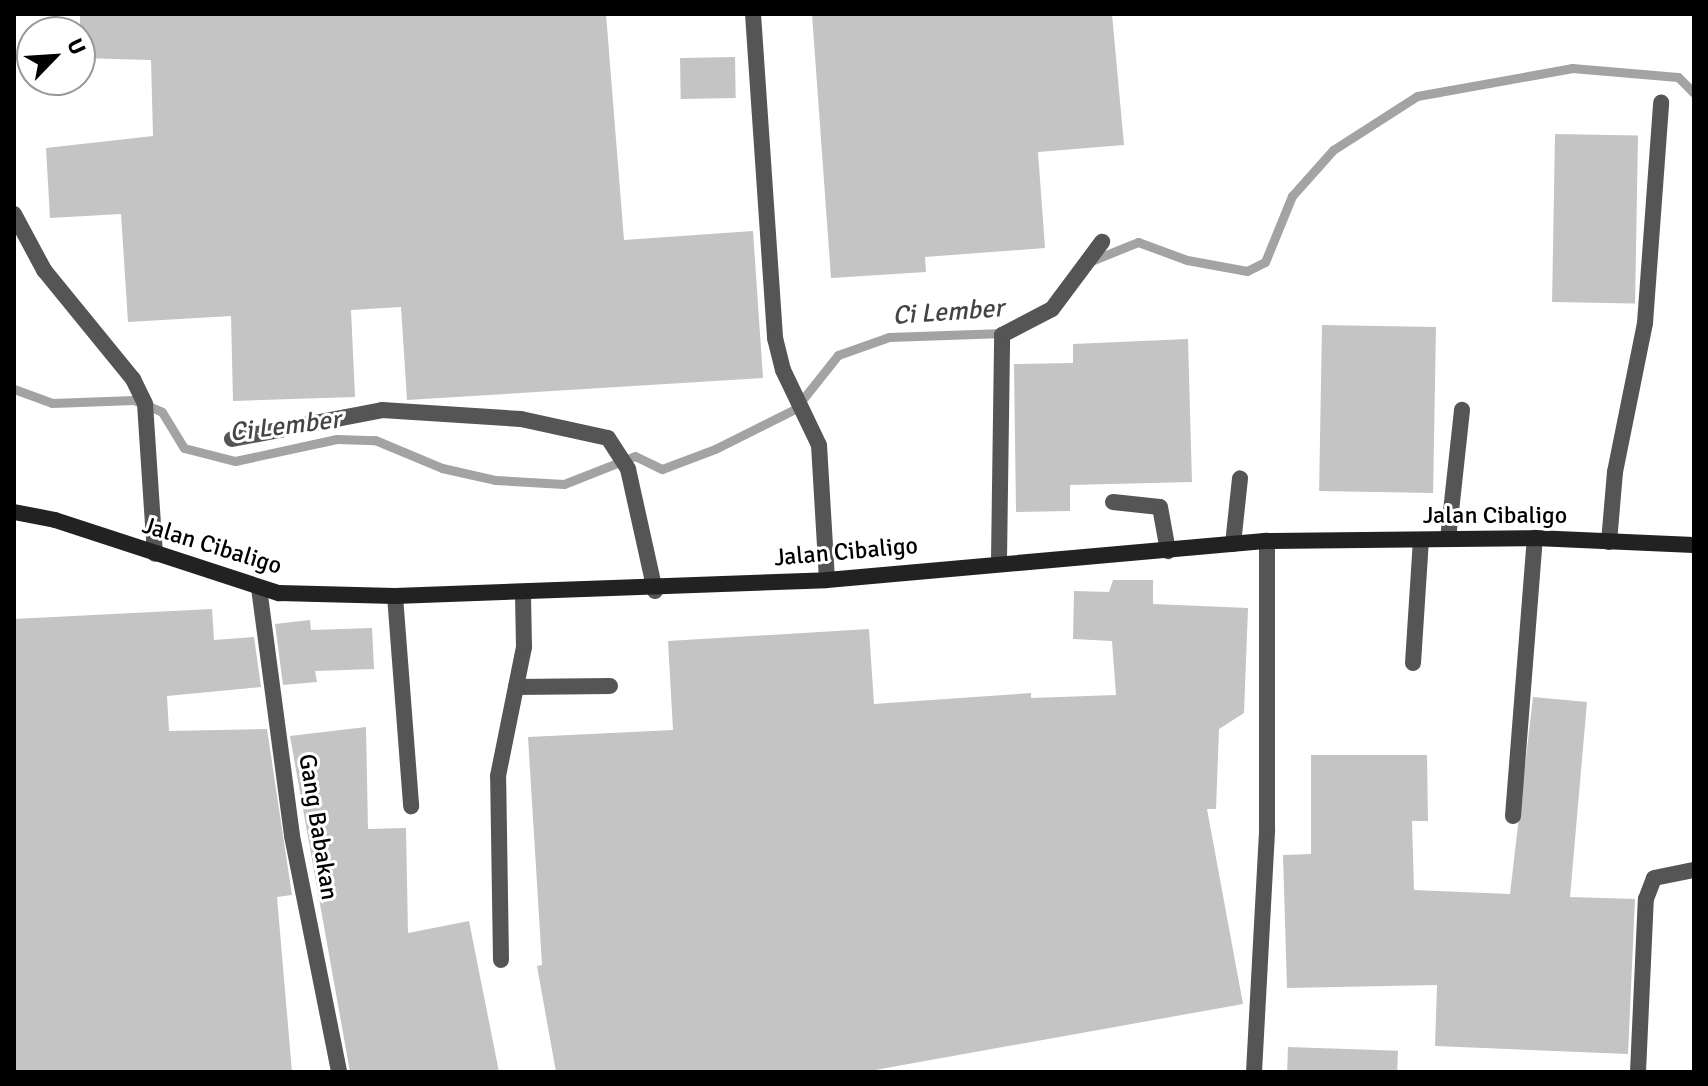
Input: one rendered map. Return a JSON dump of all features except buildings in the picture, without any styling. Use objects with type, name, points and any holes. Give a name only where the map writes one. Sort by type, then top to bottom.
[{"type":"main road","name":"Jalan Cibaligo","points":[[14,512],[259,588],[395,596],[655,591],[827,580],[999,560],[1168,551],[1267,541],[1535,538],[1694,545]]},
{"type":"street","points":[[753,14],[775,338],[783,370],[819,445],[827,580]]},
{"type":"street","points":[[1609,542],[1615,472],[1645,323],[1661,103]]},
{"type":"street","points":[[14,214],[44,270],[133,379],[145,404],[155,554]]},
{"type":"street","points":[[999,560],[1002,335],[1052,309],[1102,242]]},
{"type":"street","points":[[232,439],[382,410],[521,419],[608,438],[628,469],[655,591]]},
{"type":"street","points":[[1448,539],[1462,410]]},
{"type":"street","points":[[1233,544],[1240,478]]},
{"type":"street","points":[[1113,502],[1160,507],[1168,551]]},
{"type":"street","points":[[1513,816],[1535,538]]},
{"type":"street","points":[[1413,663],[1421,540]]},
{"type":"street","points":[[1254,1072],[1267,829],[1267,541]]},
{"type":"street","name":"Gang Babakan","points":[[259,588],[292,836],[339,1072]]},
{"type":"street","points":[[501,960],[498,776],[524,647],[523,595]]},
{"type":"street","points":[[395,596],[411,806]]},
{"type":"street","points":[[516,687],[610,686]]},
{"type":"street","points":[[1638,1072],[1646,899],[1654,878],[1694,870]]},
{"type":"waterway","name":"Ci Lember","points":[[1091,261],[1138,242],[1187,260],[1247,271],[1265,262],[1292,196],[1333,150],[1417,96],[1572,68],[1678,77],[1694,93]]},
{"type":"waterway","name":"Ci Lember","points":[[14,389],[52,403],[134,400],[162,412],[184,448],[235,461],[337,439],[375,440],[442,468],[495,480],[564,484],[635,456],[662,469],[715,449],[795,409],[838,355],[889,337],[1004,333]]}]
